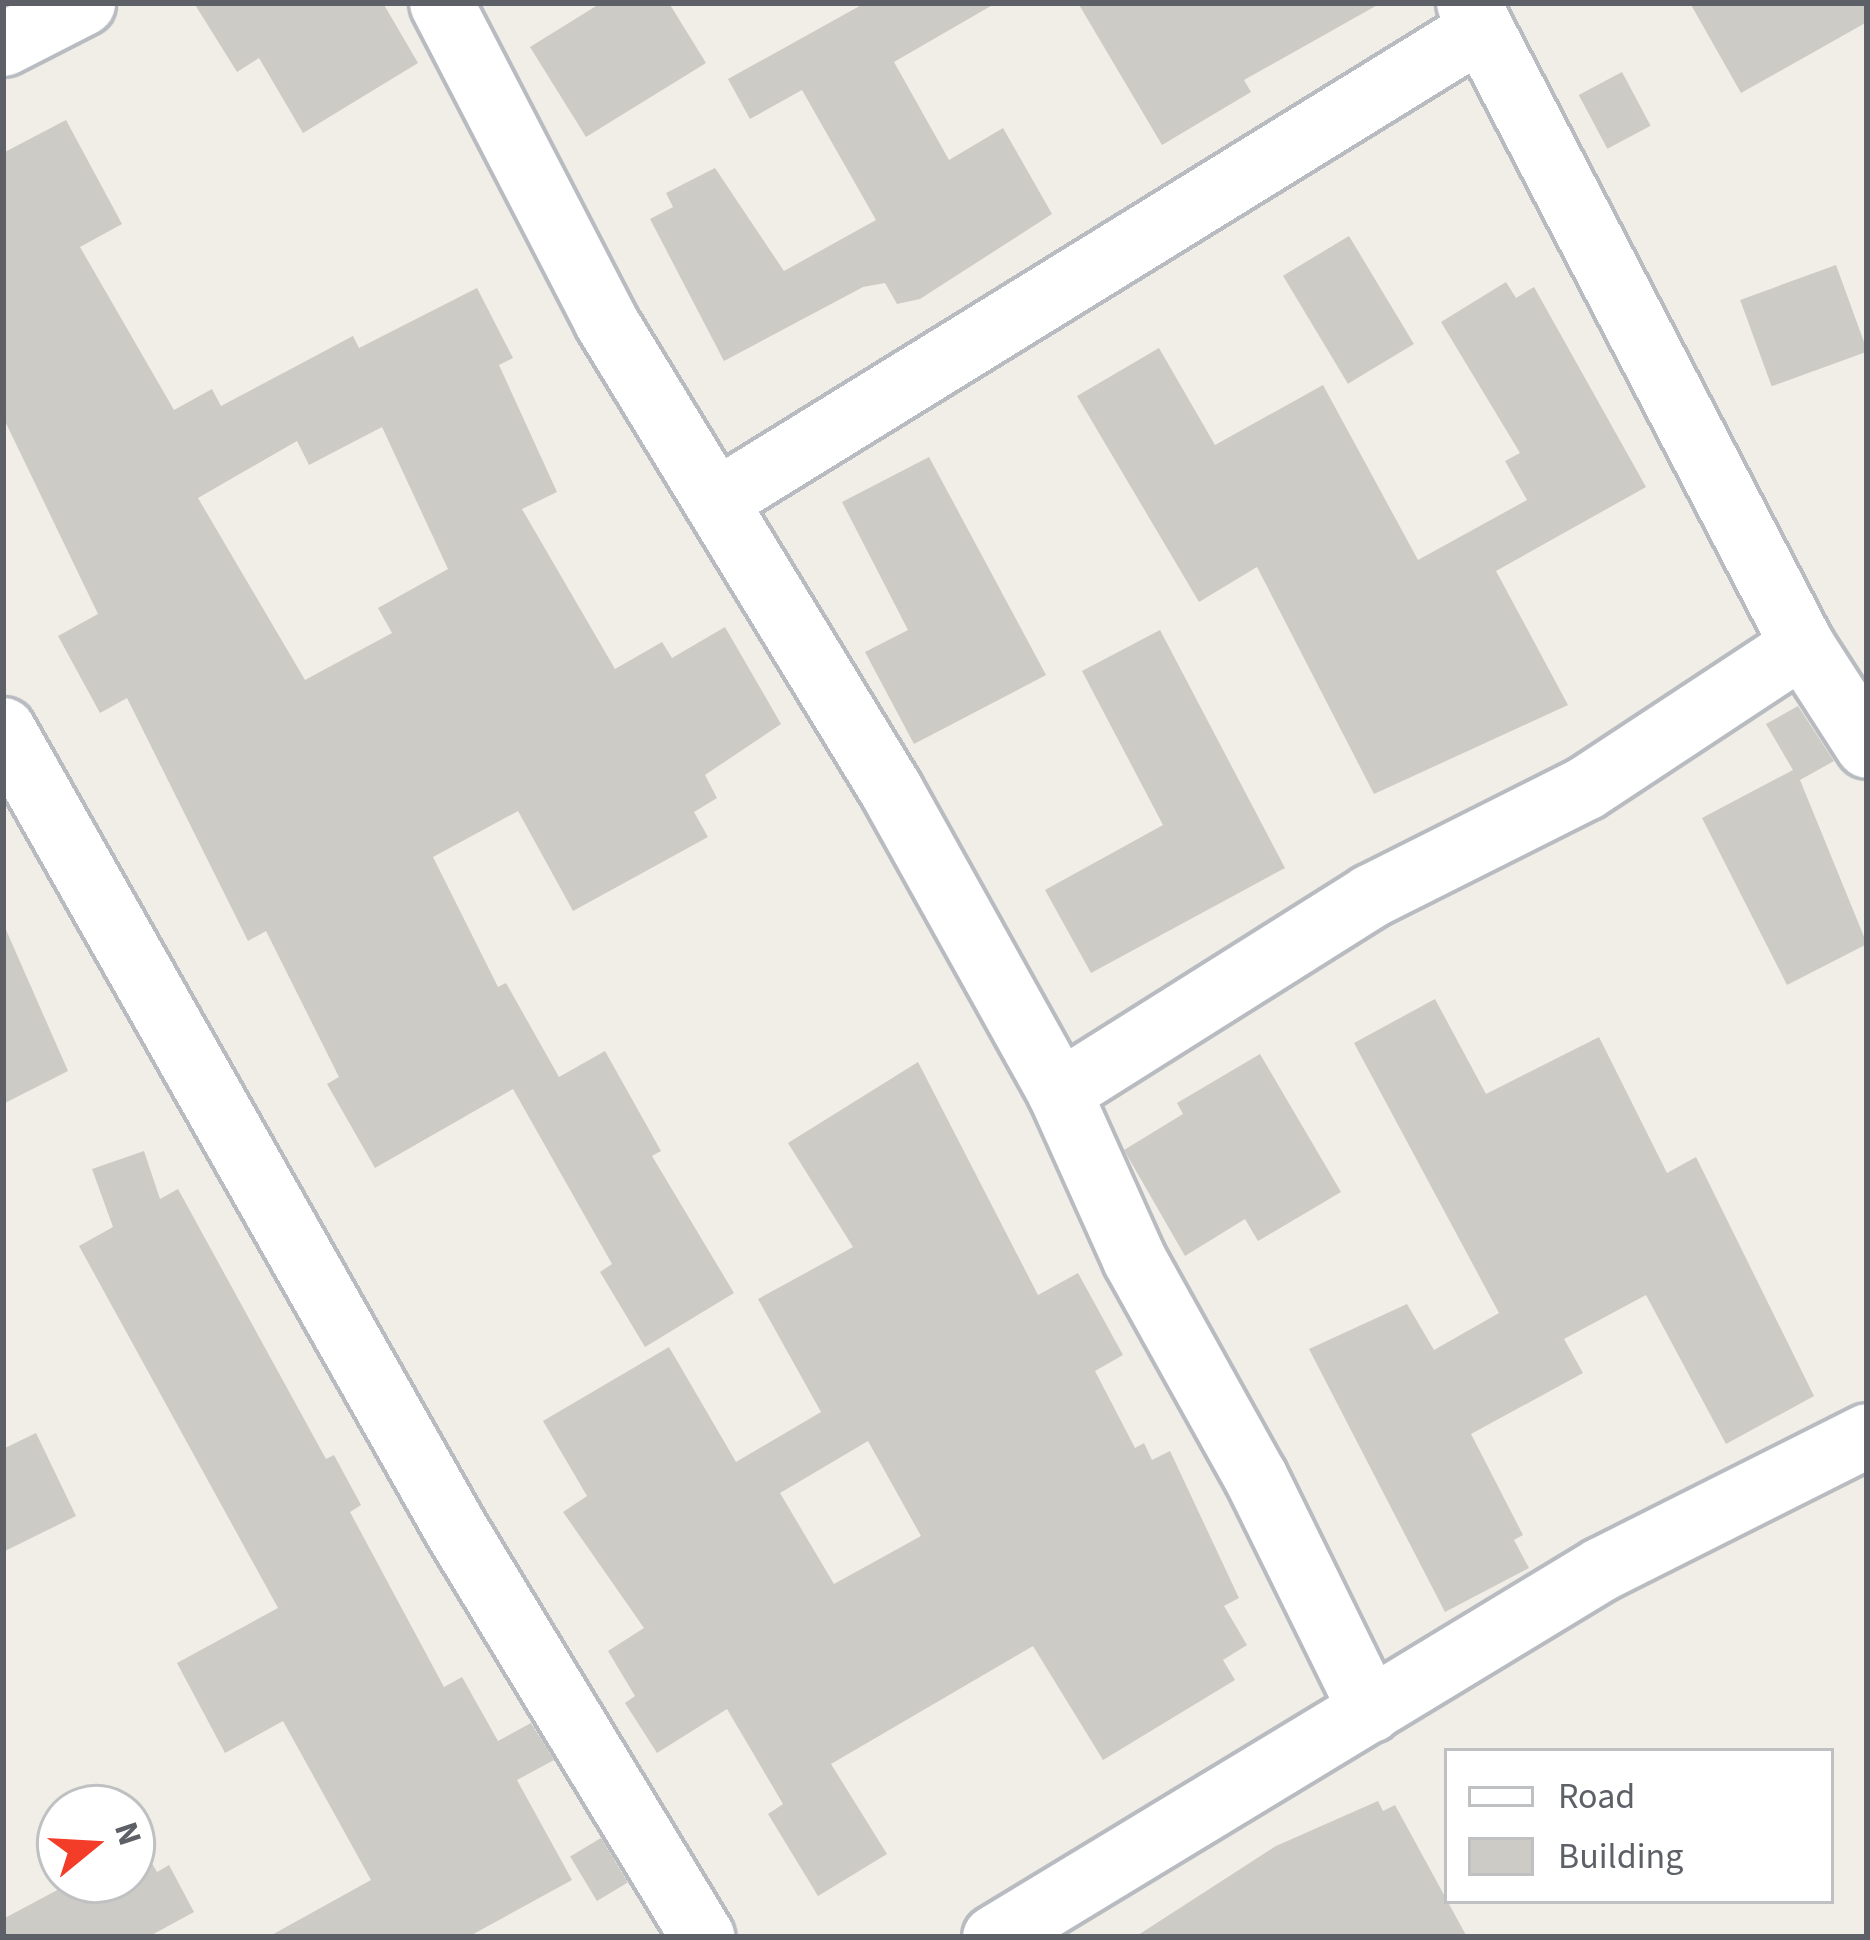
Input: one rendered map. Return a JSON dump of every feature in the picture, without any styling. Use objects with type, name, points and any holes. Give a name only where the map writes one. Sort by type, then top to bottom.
[{"type":"street","points":[[3,44],[83,3]]},
{"type":"street","points":[[441,3],[605,320],[720,498],[1059,1092],[1134,1259],[1256,1476],[1370,1710]]},
{"type":"street","points":[[720,498],[1474,16],[1802,645],[1867,746]]},
{"type":"street","points":[[1059,1092],[1370,896],[1585,788],[1802,645]]},
{"type":"street","points":[[3,729],[455,1528],[703,1937]]},
{"type":"street","points":[[994,1937],[1600,1569],[1867,1435]]},
{"type":"building","points":[[194,3],[383,3],[418,63],[303,133],[259,58],[237,72]]},
{"type":"building","points":[[601,3],[669,3],[706,63],[586,137],[530,47]]},
{"type":"building","points":[[865,3],[996,3],[894,62],[949,160],[1003,128],[1052,214],[920,299],[897,304],[885,283],[863,287],[724,361],[650,219],[673,207],[666,193],[715,168],[784,271],[876,220],[802,90],[750,119],[728,79]]},
{"type":"building","points":[[1078,3],[1381,3],[1244,80],[1251,92],[1162,145]]},
{"type":"building","points":[[1690,3],[1867,3],[1867,22],[1741,93]]},
{"type":"building","points":[[1622,72],[1651,126],[1607,149],[1579,95]]},
{"type":"building","points":[[66,120],[122,224],[80,247],[174,410],[212,389],[221,406],[353,336],[359,348],[477,288],[513,358],[499,365],[557,492],[522,509],[615,669],[662,642],[672,658],[725,627],[781,724],[705,775],[717,798],[694,812],[708,837],[573,911],[518,811],[433,857],[498,987],[506,983],[559,1077],[605,1051],[661,1151],[652,1156],[734,1293],[645,1347],[600,1272],[612,1264],[513,1089],[375,1168],[327,1084],[339,1077],[266,931],[248,941],[127,698],[100,713],[58,636],[98,614],[3,417],[3,153]],"holes":[[[382,427],[448,569],[378,608],[392,633],[305,680],[198,498],[297,441],[309,465]]]},
{"type":"building","points":[[1349,236],[1414,344],[1348,384],[1283,276]]},
{"type":"building","points":[[1836,265],[1867,352],[1772,386],[1740,300]]},
{"type":"building","points":[[1506,282],[1516,298],[1534,287],[1646,487],[1496,571],[1568,705],[1374,794],[1257,567],[1199,602],[1077,396],[1159,348],[1215,445],[1323,385],[1418,560],[1527,500],[1505,461],[1520,453],[1441,322]]},
{"type":"building","points":[[929,457],[1046,675],[914,744],[865,652],[908,630],[842,502]]},
{"type":"building","points":[[1160,630],[1285,868],[1091,973],[1045,890],[1163,825],[1082,671]]},
{"type":"building","points":[[1798,706],[1834,761],[1800,780],[1867,944],[1787,985],[1702,818],[1793,770],[1766,724]]},
{"type":"building","points":[[3,923],[68,1071],[3,1104]]},
{"type":"building","points":[[1435,999],[1486,1094],[1599,1037],[1667,1173],[1696,1157],[1814,1396],[1726,1444],[1646,1295],[1564,1339],[1583,1373],[1471,1434],[1523,1535],[1514,1540],[1529,1568],[1445,1612],[1309,1349],[1407,1304],[1434,1350],[1499,1313],[1354,1043]]},
{"type":"building","points":[[1260,1054],[1341,1192],[1258,1241],[1245,1219],[1185,1256],[1124,1150],[1183,1114],[1177,1103]]},
{"type":"building","points":[[918,1062],[1038,1295],[1078,1273],[1123,1355],[1095,1371],[1135,1448],[1144,1443],[1152,1460],[1170,1451],[1239,1598],[1224,1606],[1247,1645],[1223,1660],[1235,1680],[1103,1760],[1033,1646],[831,1764],[887,1854],[818,1896],[768,1814],[783,1804],[727,1709],[657,1753],[625,1703],[635,1696],[608,1651],[644,1628],[563,1512],[587,1496],[543,1421],[669,1347],[736,1462],[821,1412],[758,1299],[853,1247],[788,1143]],"holes":[[[868,1441],[921,1536],[834,1584],[780,1493]]]},
{"type":"building","points":[[144,1151],[160,1199],[178,1189],[326,1459],[334,1455],[361,1505],[350,1512],[444,1687],[462,1677],[498,1741],[531,1723],[554,1760],[517,1780],[572,1880],[468,1937],[268,1937],[371,1880],[283,1721],[225,1753],[177,1663],[278,1608],[79,1246],[113,1227],[92,1169]]},
{"type":"building","points":[[36,1433],[76,1516],[3,1552],[3,1449]]},
{"type":"building","points":[[1378,1801],[1383,1811],[1395,1805],[1444,1895],[1444,1904],[1449,1904],[1467,1937],[1135,1937],[1276,1846]]},
{"type":"building","points":[[601,1838],[628,1883],[597,1901],[570,1857]]},
{"type":"building","points":[[169,1865],[194,1912],[148,1937],[3,1937],[3,1919],[36,1901],[156,1904],[156,1870]]}]
